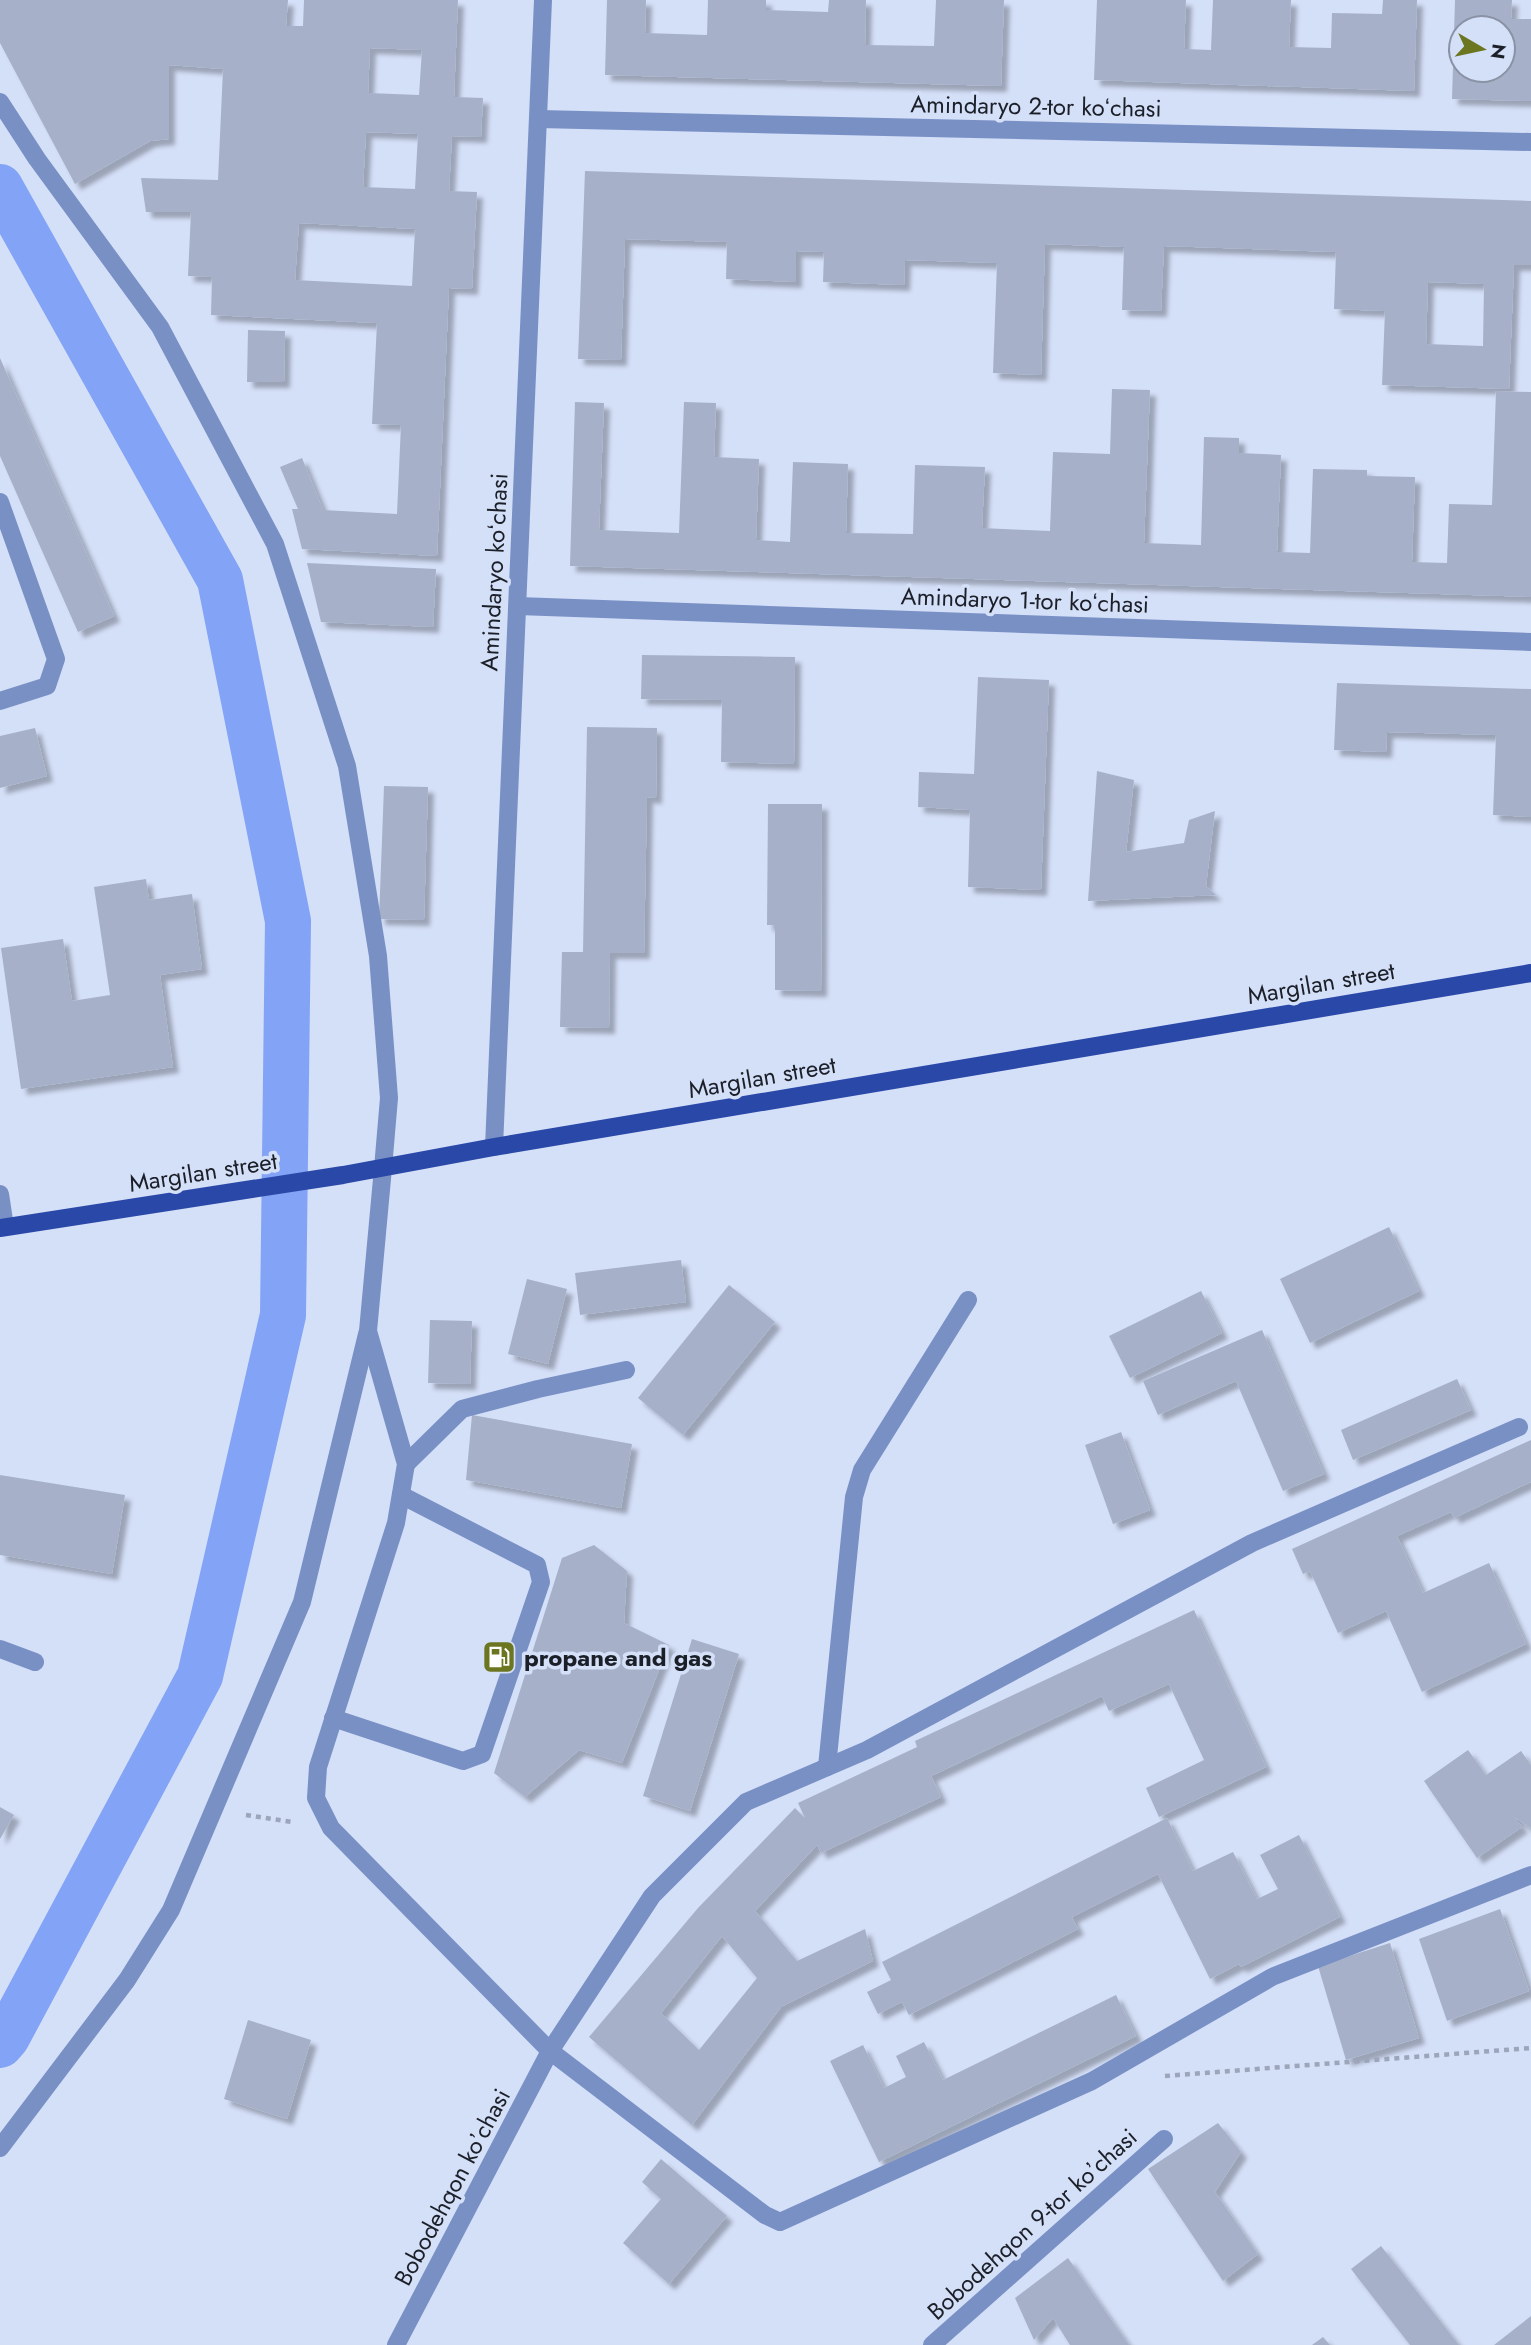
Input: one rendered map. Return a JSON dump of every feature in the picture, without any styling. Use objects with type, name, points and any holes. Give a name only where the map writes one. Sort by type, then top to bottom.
[{"type":"main road","name":"Margilan street","points":[[3,1227],[343,1175],[494,1147],[1531,972]]},
{"type":"street","name":"Amindaryo koʻchasi","points":[[494,1147],[543,0]]},
{"type":"street","points":[[0,102],[37,159],[160,327],[275,544],[347,766],[378,956],[389,1098],[368,1331],[302,1602],[170,1910],[127,1980],[0,2148]]},
{"type":"street","name":"Amindaryo 2-tor koʻchasi","points":[[539,120],[1531,142]]},
{"type":"street","points":[[0,502],[56,659],[47,685],[0,701]]},
{"type":"street","name":"Amindaryo 1-tor koʻchasi","points":[[517,606],[1531,642]]},
{"type":"street","points":[[0,1194],[3,1227]]},
{"type":"street","points":[[827,1767],[853,1497],[862,1470],[968,1300]]},
{"type":"street","points":[[368,1331],[406,1464],[396,1523],[318,1767],[316,1798],[331,1828],[550,2051],[765,2216],[780,2222],[1092,2081],[1272,1977],[1531,1875]]},
{"type":"street","points":[[406,1464],[461,1409],[626,1370]]},
{"type":"street","name":"Bobodehqon koʼchasi","points":[[396,2345],[550,2051],[652,1896],[746,1802],[867,1750],[1252,1543],[1519,1427]]},
{"type":"street","points":[[333,1718],[463,1761],[482,1754],[541,1583],[537,1565],[401,1495]]},
{"type":"street","points":[[0,1649],[35,1662]]},
{"type":"street","name":"Bobodehqon 9-tor koʼchasi","points":[[932,2345],[1164,2139]]},
{"type":"path","points":[[214,1810],[331,1828]]},
{"type":"path","points":[[1161,2076],[1531,2048]]},
{"type":"building","points":[[0,0],[288,0],[286,26],[303,26],[304,0],[458,0],[454,97],[483,98],[481,137],[452,136],[449,191],[477,192],[472,289],[449,288],[437,556],[302,549],[292,509],[298,509],[280,467],[302,458],[323,510],[397,514],[401,425],[372,424],[377,323],[211,315],[212,277],[188,276],[191,212],[146,212],[141,178],[218,180],[223,69],[169,65],[169,139],[150,141],[75,184],[0,43]],"holes":[[[370,48],[422,50],[419,95],[368,93]],[[366,132],[418,134],[415,189],[363,187]],[[299,223],[415,229],[412,286],[295,280]]]},
{"type":"building","points":[[607,0],[646,0],[645,33],[707,35],[708,0],[766,0],[766,10],[828,12],[829,0],[866,0],[865,45],[934,46],[936,0],[1004,0],[1001,86],[605,75]]},
{"type":"building","points":[[1097,0],[1186,0],[1184,49],[1211,50],[1213,0],[1291,0],[1289,47],[1331,48],[1332,13],[1382,14],[1383,0],[1417,0],[1414,91],[1094,80]]},
{"type":"building","points":[[1455,0],[1512,0],[1511,14],[1455,14]]},
{"type":"building","points":[[1517,19],[1531,19],[1531,101],[1452,99],[1452,84],[1517,84]]},
{"type":"building","points":[[585,171],[1531,201],[1531,265],[1514,265],[1509,389],[1382,385],[1385,311],[1334,309],[1336,252],[1164,246],[1161,311],[1122,310],[1124,247],[1045,244],[1041,375],[993,373],[997,263],[905,260],[904,285],[823,282],[824,252],[796,251],[796,282],[726,279],[727,242],[625,239],[621,360],[578,359]],"holes":[[[1428,282],[1484,284],[1483,346],[1426,344]]]},
{"type":"building","points":[[248,330],[285,331],[284,382],[247,382]]},
{"type":"building","points":[[0,358],[114,616],[78,632],[0,456]]},
{"type":"building","points":[[1112,389],[1150,390],[1144,543],[1201,545],[1204,437],[1239,438],[1239,453],[1281,455],[1277,552],[1310,553],[1313,469],[1367,470],[1367,476],[1415,477],[1412,562],[1447,563],[1449,504],[1492,505],[1496,391],[1531,392],[1531,597],[570,566],[575,402],[604,403],[599,530],[679,533],[684,402],[716,403],[714,457],[759,459],[756,540],[790,542],[793,462],[848,464],[846,533],[913,534],[915,465],[985,467],[982,528],[1050,531],[1053,452],[1110,454]]},
{"type":"building","points":[[307,563],[436,569],[433,627],[321,622]]},
{"type":"building","points":[[642,655],[795,657],[794,764],[721,762],[722,700],[641,699]]},
{"type":"building","points":[[978,677],[1049,680],[1041,890],[968,887],[970,810],[918,807],[919,772],[974,774]]},
{"type":"building","points":[[1337,683],[1531,689],[1531,817],[1493,815],[1496,735],[1387,732],[1386,752],[1334,750]]},
{"type":"building","points":[[587,727],[657,728],[656,798],[647,797],[644,953],[610,953],[609,1028],[560,1027],[562,952],[583,952]]},
{"type":"building","points":[[35,728],[47,776],[0,788],[0,736]]},
{"type":"building","points":[[1097,771],[1134,780],[1126,852],[1184,843],[1189,820],[1215,811],[1206,886],[1216,895],[1088,901]]},
{"type":"building","points":[[384,786],[428,787],[424,920],[379,919]]},
{"type":"building","points":[[768,804],[822,804],[821,991],[775,990],[775,925],[767,925]]},
{"type":"building","points":[[146,879],[149,900],[192,894],[202,969],[160,975],[173,1067],[21,1089],[1,948],[63,939],[72,1001],[110,995],[94,887]]},
{"type":"building","points":[[1389,1227],[1419,1291],[1310,1343],[1280,1279]]},
{"type":"building","points":[[681,1260],[686,1302],[580,1315],[575,1273]]},
{"type":"building","points":[[527,1279],[567,1289],[548,1364],[508,1354]]},
{"type":"building","points":[[729,1285],[775,1322],[683,1435],[638,1398]]},
{"type":"building","points":[[1201,1291],[1222,1333],[1130,1378],[1109,1336]]},
{"type":"building","points":[[430,1320],[472,1321],[470,1384],[428,1383]]},
{"type":"building","points":[[1262,1330],[1324,1474],[1283,1491],[1236,1381],[1158,1415],[1143,1381]]},
{"type":"building","points":[[1457,1379],[1471,1410],[1353,1460],[1341,1430]]},
{"type":"building","points":[[472,1415],[632,1444],[621,1508],[466,1480]]},
{"type":"building","points":[[1121,1432],[1150,1510],[1113,1524],[1085,1445]]},
{"type":"building","points":[[1531,1440],[1531,1482],[1454,1518],[1451,1512],[1397,1536],[1423,1593],[1489,1563],[1526,1644],[1422,1692],[1386,1611],[1338,1633],[1310,1571],[1303,1574],[1292,1549]]},
{"type":"building","points":[[0,1475],[125,1495],[112,1574],[0,1555]]},
{"type":"building","points":[[594,1545],[627,1571],[624,1623],[669,1645],[622,1763],[579,1750],[525,1797],[494,1773],[562,1558]]},
{"type":"building","points":[[1194,1610],[1266,1767],[1159,1817],[1146,1788],[1204,1760],[1169,1684],[1109,1711],[1102,1696],[931,1776],[941,1797],[821,1853],[817,1845],[755,1911],[797,1961],[865,1929],[873,1961],[781,2007],[692,2125],[589,2037],[698,1908],[795,1808],[805,1818],[798,1803],[917,1747],[915,1741]],"holes":[[[722,1936],[757,1978],[699,2050],[661,2013]]]},
{"type":"building","points":[[692,1639],[739,1654],[690,1811],[643,1796]]},
{"type":"building","points":[[1468,1750],[1486,1775],[1521,1751],[1531,1765],[1531,1828],[1514,1817],[1522,1827],[1477,1858],[1424,1781]]},
{"type":"building","points":[[0,1807],[14,1815],[0,1839]]},
{"type":"building","points":[[1167,1818],[1193,1871],[1233,1852],[1257,1899],[1278,1889],[1260,1855],[1299,1835],[1340,1917],[1241,1967],[1239,1964],[1210,1979],[1158,1874],[1072,1917],[1078,1929],[909,2015],[902,2002],[878,2014],[867,1992],[891,1980],[882,1962]]},
{"type":"building","points":[[1500,1909],[1529,1991],[1447,2021],[1419,1939]]},
{"type":"building","points":[[1390,1943],[1419,2038],[1346,2060],[1318,1966]]},
{"type":"building","points":[[1116,1995],[1136,2036],[879,2162],[830,2061],[863,2045],[884,2088],[906,2077],[896,2056],[924,2042],[943,2080]]},
{"type":"building","points":[[248,2020],[311,2040],[287,2119],[224,2099]]},
{"type":"building","points":[[1218,2123],[1241,2152],[1215,2192],[1258,2254],[1223,2281],[1148,2169]]},
{"type":"building","points":[[661,2159],[727,2216],[669,2284],[623,2243],[661,2199],[642,2182]]},
{"type":"building","points":[[1381,2246],[1459,2345],[1410,2345],[1351,2269]]},
{"type":"building","points":[[1068,2258],[1129,2345],[1070,2345],[1053,2318],[1034,2340],[1015,2298]]},
{"type":"building","points":[[1531,2316],[1531,2345],[1494,2345]]},
{"type":"building","points":[[1323,2337],[1330,2345],[1312,2345]]},
{"type":"waterway","points":[[0,187],[220,580],[288,921],[283,1315],[200,1676],[7,2037],[0,2045]]},
{"type":"place","name":"propane and gas","points":[[499,1657]]}]
